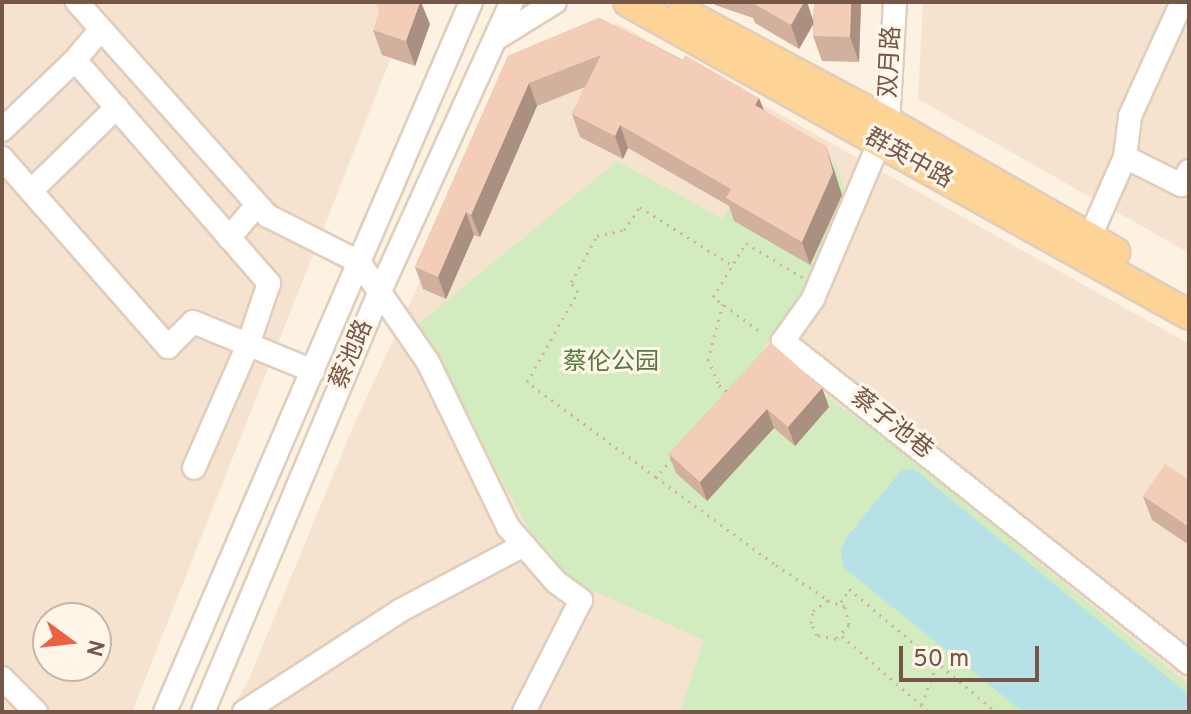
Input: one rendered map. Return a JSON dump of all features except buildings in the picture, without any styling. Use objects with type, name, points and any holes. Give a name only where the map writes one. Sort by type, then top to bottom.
[{"type":"main road","name":"群英中路","points":[[628,2],[884,134]]},
{"type":"main road","name":"群英中路","points":[[665,2],[884,134],[1086,247],[1189,315]]},
{"type":"main road","name":"群英中路","points":[[1086,247],[1189,293]]},
{"type":"street","points":[[77,2],[268,216],[359,262],[428,362],[508,527],[556,582],[581,600],[524,712]]},
{"type":"street","points":[[453,2],[456,37]]},
{"type":"street","name":"蔡池路","points":[[165,712],[471,2]]},
{"type":"street","name":"蔡池路","points":[[203,712],[380,291],[512,2]]},
{"type":"street","points":[[493,41],[555,2]]},
{"type":"street","name":"双月路","points":[[884,134],[895,2]]},
{"type":"street","points":[[1086,247],[1125,157],[1130,116],[1182,2]]},
{"type":"street","points":[[2,130],[75,60],[101,29]]},
{"type":"street","points":[[75,60],[269,283],[248,345],[194,468]]},
{"type":"street","points":[[31,191],[117,107]]},
{"type":"street","name":"蔡子池巷","points":[[884,134],[813,299],[783,341],[1189,663]]},
{"type":"street","points":[[1125,157],[1181,185],[1189,171]]},
{"type":"street","points":[[2,158],[168,347],[193,322],[313,371]]},
{"type":"street","points":[[229,238],[257,205]]},
{"type":"street","points":[[244,712],[401,610],[524,545]]},
{"type":"street","points":[[2,678],[36,712]]},
{"type":"path","points":[[733,266],[640,207],[624,230],[597,236],[571,282],[578,292],[527,382],[828,600],[841,602]]},
{"type":"path","points":[[758,330],[713,297],[746,243],[802,277]]},
{"type":"path","points":[[723,304],[708,359],[719,385],[732,395]]},
{"type":"path","points":[[656,477],[677,454]]},
{"type":"path","points":[[841,602],[849,589],[996,712]]},
{"type":"path","points":[[828,600],[813,611],[813,629],[829,639],[842,636]]},
{"type":"path","points":[[841,602],[850,619],[842,636]]},
{"type":"path","points":[[842,636],[929,712]]},
{"type":"path","points":[[919,712],[937,663]]},
{"type":"shaded area","points":[[2,2],[413,2],[132,712],[2,712]]},
{"type":"shaded area","points":[[923,2],[1189,2],[1189,253],[918,99]]},
{"type":"shaded area","points":[[617,23],[1189,344],[1189,712],[231,712],[248,681],[353,427],[518,69]]},
{"type":"green space","name":"蔡伦公园","points":[[774,129],[837,165],[849,207],[795,310],[762,350],[897,447],[1189,685],[1189,712],[680,712],[704,640],[564,578],[532,535],[417,325],[617,161],[723,219]]},
{"type":"water","points":[[914,469],[1189,695],[1189,712],[1023,712],[843,567],[841,552],[846,538],[901,471]]}]
